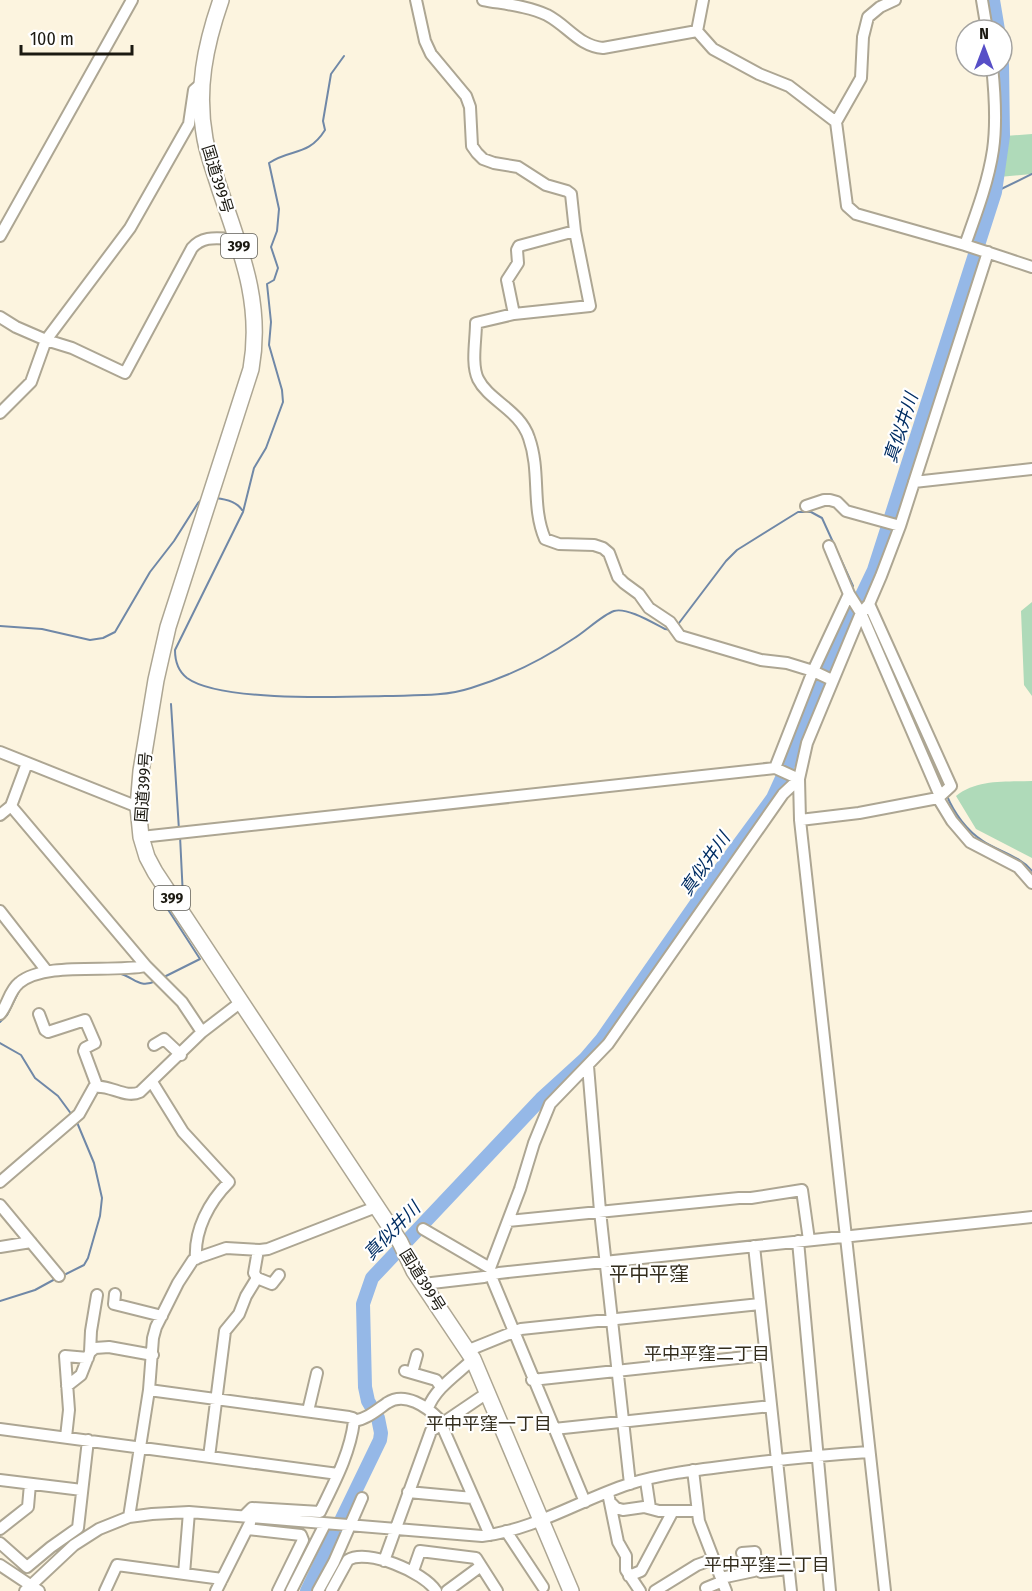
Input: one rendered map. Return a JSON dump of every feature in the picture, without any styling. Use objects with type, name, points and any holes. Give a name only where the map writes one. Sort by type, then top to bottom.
[{"type":"highway","name":"国道399号","points":[[221,0],[210,32],[201,84],[205,139],[247,267],[253,294],[255,345],[251,369],[168,627],[156,680],[141,771],[138,807],[141,837],[147,857],[155,872],[400,1242],[419,1277],[471,1354],[571,1591]]},
{"type":"street","points":[[0,236],[132,0]]},
{"type":"street","points":[[416,0],[425,40],[431,54],[466,96],[470,107],[472,146],[477,153],[483,159],[494,163],[518,167],[546,185],[567,191],[573,199],[575,231],[590,306],[514,314],[476,323],[475,369],[478,380],[518,419],[529,436],[537,467],[536,506],[545,539],[559,544],[594,545],[603,548],[609,553],[618,577],[624,584],[639,594],[649,608],[681,636],[761,660],[787,663],[831,680]]},
{"type":"street","points":[[483,0],[547,15],[584,44],[593,47],[603,48],[697,31]]},
{"type":"street","points":[[697,31],[704,0]]},
{"type":"street","points":[[895,0],[880,7],[868,17],[863,37],[861,78],[836,122],[847,206],[856,214],[1032,267]]},
{"type":"street","points":[[982,0],[985,18]]},
{"type":"street","points":[[697,31],[713,49],[759,74],[789,86],[836,122]]},
{"type":"street","points":[[967,246],[993,148],[996,112],[993,78]]},
{"type":"street","points":[[0,413],[31,382],[46,340],[130,228],[189,124],[194,90],[201,84]]},
{"type":"street","points":[[514,314],[507,280],[518,263],[519,246],[575,231]]},
{"type":"street","points":[[0,317],[16,327],[72,348],[125,373],[192,248],[198,241],[204,239],[237,239]]},
{"type":"street","points":[[491,1272],[543,1117],[550,1104],[608,1044],[796,778],[831,680],[898,526],[914,482],[986,252]]},
{"type":"street","points":[[914,482],[1032,469]]},
{"type":"street","points":[[806,506],[830,500],[837,502],[846,511],[898,526]]},
{"type":"street","points":[[800,820],[859,813],[942,794],[951,786],[863,609],[850,595],[829,546]]},
{"type":"street","points":[[777,769],[814,672],[850,595]]},
{"type":"street","points":[[0,752],[138,807]]},
{"type":"street","points":[[0,815],[11,806],[27,763]]},
{"type":"street","points":[[141,837],[777,769],[796,778]]},
{"type":"street","points":[[796,778],[885,1591]]},
{"type":"street","points":[[942,794],[952,821],[970,842],[1018,867],[1032,883]]},
{"type":"street","points":[[11,806],[146,966],[186,1008],[202,1032]]},
{"type":"street","points":[[0,911],[46,970]]},
{"type":"street","points":[[0,1014],[19,982],[33,974],[46,970],[119,970],[146,966]]},
{"type":"street","points":[[0,1182],[76,1117],[90,1091],[97,1086],[135,1095],[181,1055],[202,1032],[241,1002]]},
{"type":"street","points":[[39,1014],[48,1032],[81,1020],[86,1021],[95,1043],[85,1048],[84,1051],[97,1086]]},
{"type":"street","points":[[154,1045],[164,1039],[181,1055]]},
{"type":"street","points":[[588,1066],[600,1211],[630,1484]]},
{"type":"street","points":[[152,1082],[179,1127],[229,1182],[210,1203],[198,1240],[196,1259]]},
{"type":"street","points":[[508,1221],[751,1198],[802,1190],[818,1455],[830,1591]]},
{"type":"street","points":[[0,1205],[59,1276]]},
{"type":"street","points":[[129,1517],[149,1390],[153,1338],[181,1277],[196,1259],[226,1248],[258,1250],[277,1246],[304,1233],[376,1206]]},
{"type":"street","points":[[419,1277],[607,1262],[1032,1217]]},
{"type":"street","points":[[423,1229],[491,1272],[532,1380],[585,1502]]},
{"type":"street","points":[[0,1247],[31,1242]]},
{"type":"street","points":[[754,1246],[791,1591]]},
{"type":"street","points":[[258,1250],[254,1273],[257,1278],[278,1282]]},
{"type":"street","points":[[209,1457],[225,1331],[238,1314],[257,1278]]},
{"type":"street","points":[[115,1294],[114,1304],[162,1316]]},
{"type":"street","points":[[67,1386],[81,1375],[89,1355],[97,1295]]},
{"type":"street","points":[[428,1408],[441,1387],[471,1354],[513,1331],[760,1304]]},
{"type":"street","points":[[66,1437],[69,1410],[65,1356],[89,1355],[95,1348],[109,1347],[153,1355]]},
{"type":"street","points":[[417,1355],[409,1372],[436,1380],[441,1387]]},
{"type":"street","points":[[532,1380],[765,1355]]},
{"type":"street","points":[[308,1411],[317,1373]]},
{"type":"street","points":[[149,1390],[349,1417],[354,1421]]},
{"type":"street","points":[[384,1561],[431,1431],[487,1393]]},
{"type":"street","points":[[354,1421],[389,1401],[400,1399],[428,1408],[439,1419],[490,1535]]},
{"type":"street","points":[[554,1429],[771,1406]]},
{"type":"street","points":[[216,1591],[248,1529],[248,1517],[252,1508],[320,1512],[338,1474],[349,1444],[354,1421]]},
{"type":"street","points":[[0,1429],[338,1474]]},
{"type":"street","points":[[0,1543],[27,1567],[78,1528],[88,1440]]},
{"type":"street","points":[[0,1565],[31,1589],[74,1545],[109,1524],[129,1517],[189,1512],[464,1536],[490,1535],[541,1520],[585,1502],[609,1497],[630,1484],[646,1480],[693,1470],[818,1455],[869,1452]]},
{"type":"street","points":[[693,1470],[699,1521],[723,1583]]},
{"type":"street","points":[[0,1480],[82,1490]]},
{"type":"street","points":[[646,1480],[650,1508]]},
{"type":"street","points":[[0,1529],[28,1508],[30,1484]]},
{"type":"street","points":[[408,1492],[473,1498]]},
{"type":"street","points":[[609,1497],[616,1508],[623,1510],[650,1508],[698,1511]]},
{"type":"street","points":[[609,1497],[618,1542],[626,1556],[626,1570],[640,1591]]},
{"type":"street","points":[[318,1591],[363,1498]]},
{"type":"street","points":[[630,1576],[640,1571],[673,1511]]},
{"type":"street","points":[[184,1574],[189,1512]]},
{"type":"street","points":[[291,1591],[325,1524]]},
{"type":"street","points":[[248,1529],[301,1535],[303,1540],[278,1591]]},
{"type":"street","points":[[506,1531],[543,1587]]},
{"type":"street","points":[[413,1571],[420,1551],[476,1558],[496,1591]]},
{"type":"street","points":[[742,1554],[755,1552],[755,1569]]},
{"type":"street","points":[[331,1591],[351,1558],[384,1561],[413,1571],[428,1581],[436,1591]]},
{"type":"street","points":[[655,1591],[693,1567],[714,1559]]},
{"type":"street","points":[[105,1591],[117,1565],[222,1579]]},
{"type":"street","points":[[447,1591],[480,1566]]},
{"type":"street","points":[[755,1569],[761,1572],[788,1569]]},
{"type":"street","points":[[706,1588],[755,1569]]},
{"type":"green space","points":[[1032,134],[1032,174],[999,177],[1005,136]]},
{"type":"green space","points":[[1032,602],[1032,696],[1024,685],[1021,611]]},
{"type":"green space","points":[[1032,781],[1032,858],[976,829],[956,796],[982,784]]},
{"type":"waterway","name":"真似井川","points":[[993,0],[996,18]]},
{"type":"waterway","points":[[344,56],[331,74],[323,121],[325,130],[319,139],[306,148],[269,163],[279,209],[277,231],[271,247],[278,268],[274,280],[267,284],[271,322],[269,345],[282,390],[283,402],[266,448],[254,468],[243,512],[175,650],[179,669],[187,678],[203,686],[253,695],[312,697],[439,694],[460,691],[498,679],[537,661],[614,611],[633,613],[671,630]]},
{"type":"waterway","name":"真似井川","points":[[307,1591],[380,1440],[378,1418],[368,1401],[365,1387],[363,1304],[372,1278],[541,1099],[585,1059],[602,1039],[773,798],[815,693],[874,570],[995,192],[1003,136],[1002,78]]},
{"type":"waterway","points":[[995,192],[1032,174]]},
{"type":"waterway","points":[[216,498],[234,503],[242,510]]},
{"type":"waterway","points":[[0,626],[42,629],[90,640],[103,638],[115,632],[150,572],[201,500]]},
{"type":"waterway","points":[[676,627],[737,550],[798,512],[811,512],[822,518],[853,586]]},
{"type":"waterway","points":[[171,704],[179,830]]},
{"type":"waterway","points":[[914,722],[943,788]]},
{"type":"waterway","points":[[947,796],[957,815],[977,837],[1021,861],[1032,871]]},
{"type":"waterway","points":[[180,836],[183,897],[180,899]]},
{"type":"waterway","points":[[164,977],[200,959],[167,908],[169,907]]},
{"type":"waterway","points":[[118,973],[145,984],[156,981]]},
{"type":"waterway","points":[[0,1022],[7,1015],[20,989]]},
{"type":"waterway","points":[[0,1043],[21,1055],[35,1078],[58,1096],[72,1115]]},
{"type":"waterway","points":[[62,1276],[84,1265],[88,1258],[100,1216],[102,1198],[94,1163],[76,1120]]},
{"type":"waterway","points":[[0,1301],[35,1290],[57,1278]]},
{"type":"district","name":"平中平窪","points":[[649,1274]]},
{"type":"district","name":"平中平窪二丁目","points":[[707,1354]]},
{"type":"district","name":"平中平窪一丁目","points":[[489,1424]]},
{"type":"district","name":"平中平窪三丁目","points":[[767,1565]]}]
